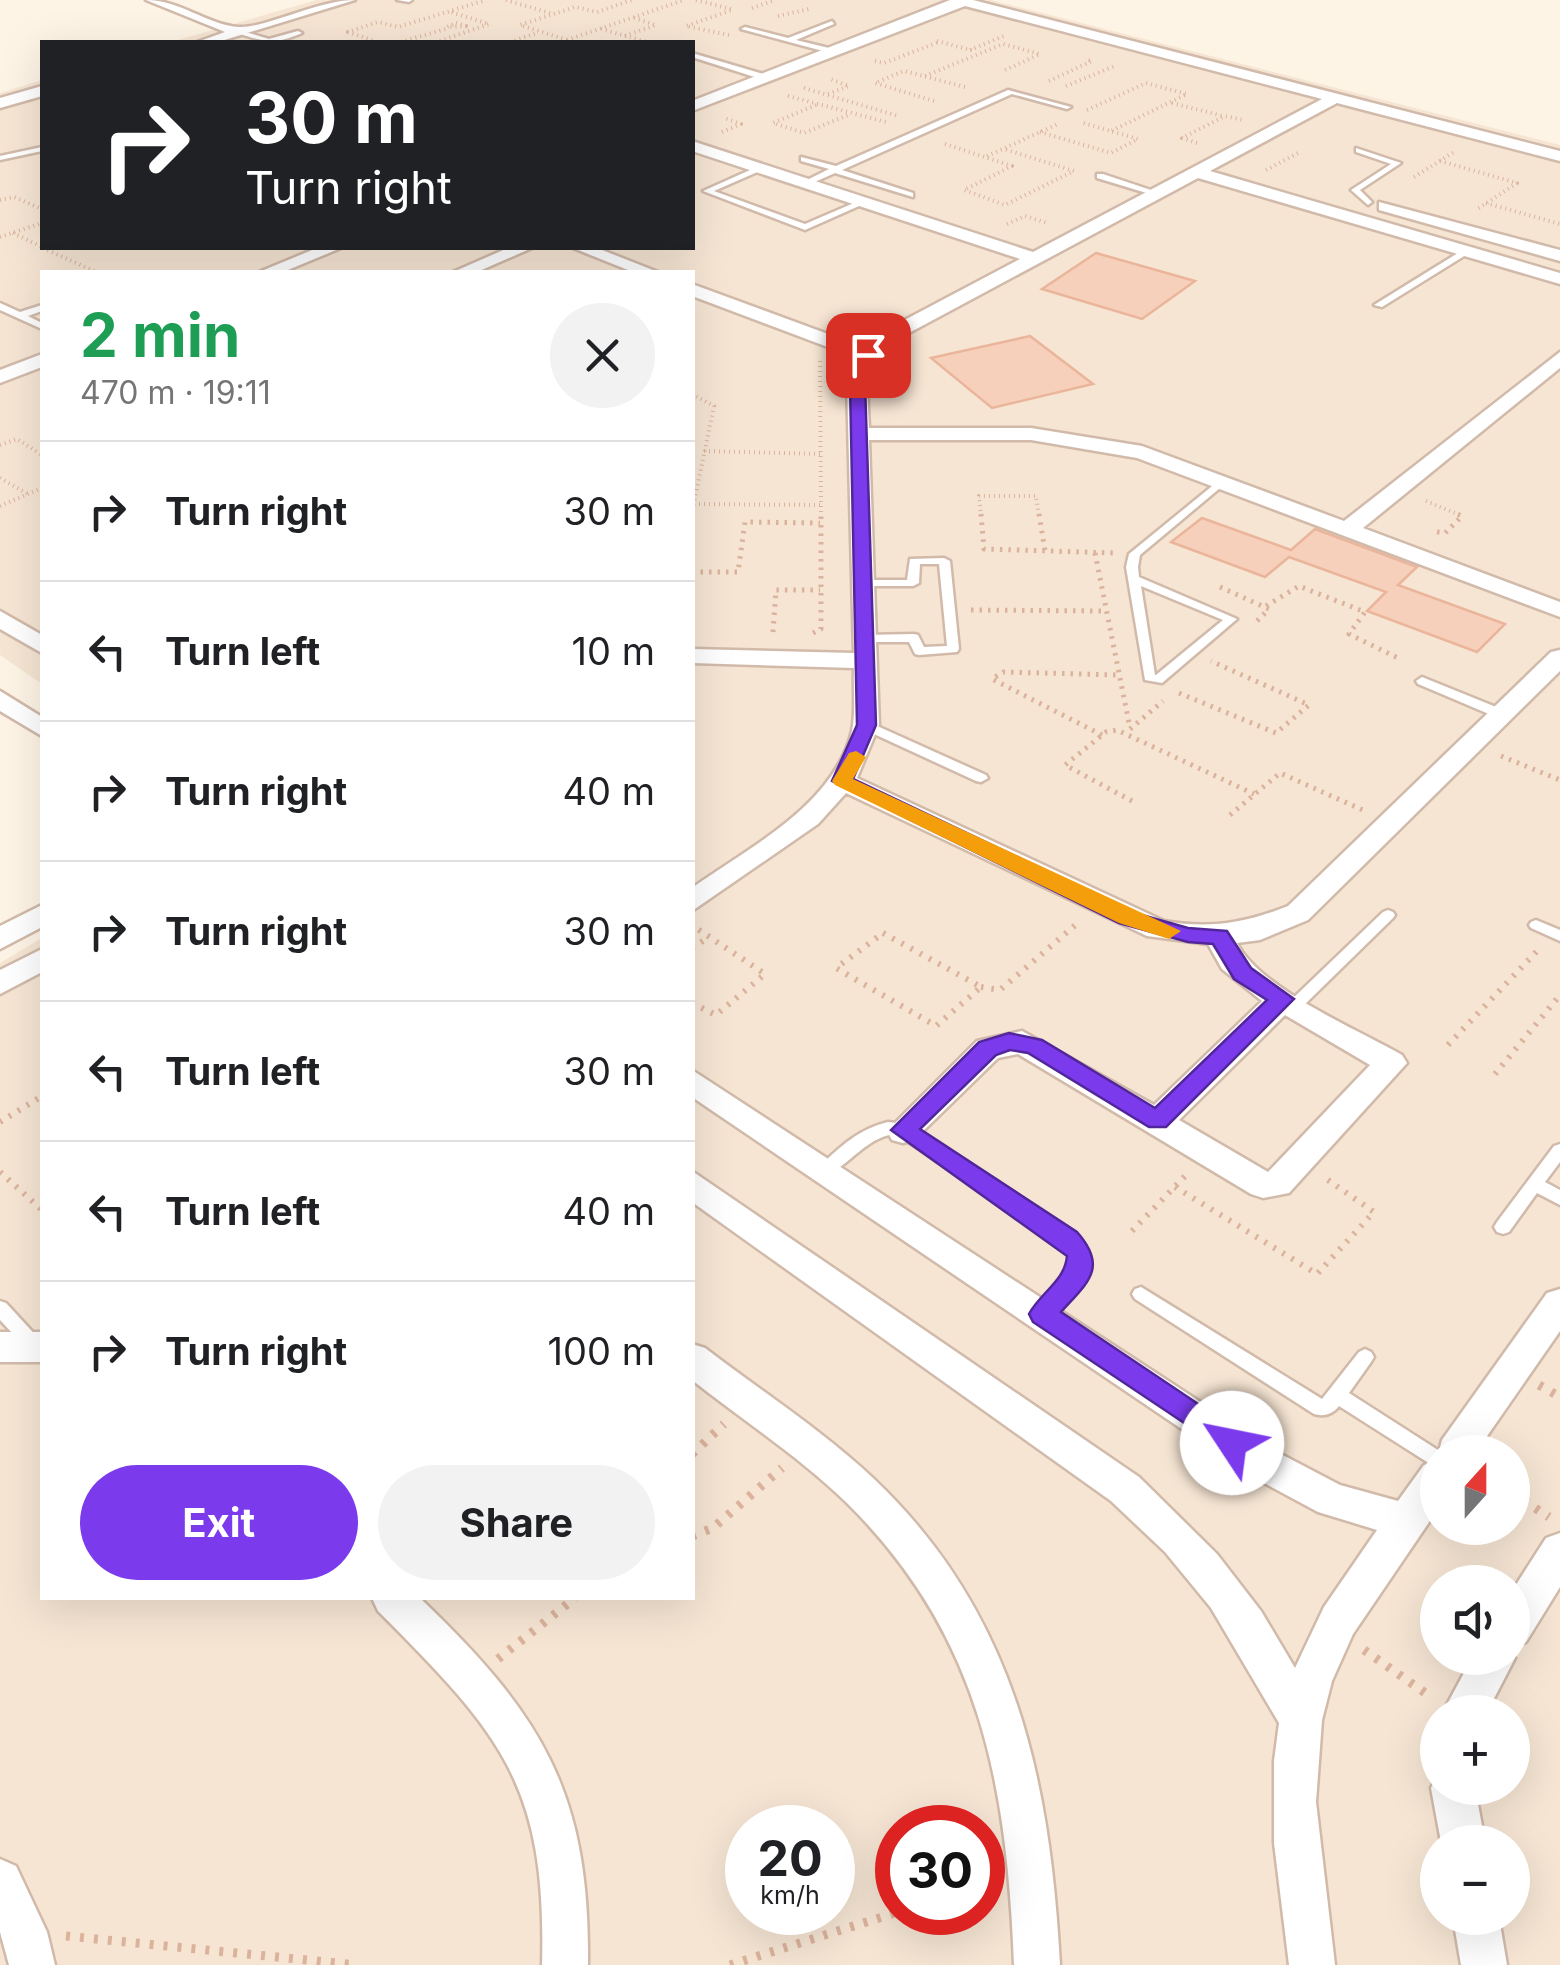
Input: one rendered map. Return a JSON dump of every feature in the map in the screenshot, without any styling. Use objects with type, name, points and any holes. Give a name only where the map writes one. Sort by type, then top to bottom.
[{"type":"street","points":[[153,0],[240,32]]},
{"type":"street","points":[[211,40],[348,0]]},
{"type":"street","points":[[695,106],[960,1],[1560,156]]},
{"type":"street","points":[[0,103],[40,91]]},
{"type":"street","points":[[695,900],[808,818],[842,781],[866,725],[858,384],[868,355],[887,337],[1335,98]]},
{"type":"street","points":[[695,147],[1034,258]]},
{"type":"street","points":[[1196,172],[1560,279]]},
{"type":"street","points":[[1339,214],[1356,203],[1368,202],[1560,256]]},
{"type":"street","points":[[273,270],[327,250]]},
{"type":"street","points":[[467,270],[519,250]]},
{"type":"street","points":[[587,250],[635,270]]},
{"type":"street","points":[[695,290],[868,355]]},
{"type":"street","points":[[1346,528],[1560,358]]},
{"type":"street","points":[[0,377],[39,364]]},
{"type":"street","points":[[859,434],[1068,437],[1142,452],[1560,610]]},
{"type":"street","points":[[0,618],[40,645]]},
{"type":"street","points":[[695,656],[866,650]]},
{"type":"street","points":[[842,781],[1156,928],[1219,936],[1263,929],[1298,912],[1560,657]]},
{"type":"street","points":[[0,699],[40,727]]},
{"type":"street","points":[[0,940],[40,916]]},
{"type":"street","points":[[903,1130],[988,1048],[1009,1042],[1034,1046],[1268,1186],[1277,1184],[1391,1062],[1242,974],[1219,936]]},
{"type":"street","points":[[0,984],[40,960]]},
{"type":"street","points":[[1157,1121],[1288,1002]]},
{"type":"street","points":[[695,1083],[1297,1484],[1370,1512],[1407,1521]]},
{"type":"street","points":[[695,1186],[1124,1489],[1160,1519],[1225,1590],[1254,1630],[1300,1721]]},
{"type":"street","points":[[1467,1435],[1560,1303]]},
{"type":"street","points":[[695,1361],[859,1491],[898,1530],[964,1625],[990,1680],[1026,1802],[1034,1869],[1037,1965]]},
{"type":"street","points":[[1312,1965],[1293,1820],[1300,1721],[1311,1682],[1334,1629],[1420,1503]]},
{"type":"street","points":[[1530,1599],[1560,1551]]},
{"type":"street","points":[[394,1600],[476,1678],[528,1752],[550,1806],[564,1867],[566,1965]]},
{"type":"street","points":[[1462,1695],[1479,1675]]},
{"type":"street","points":[[0,1882],[28,1949]]},
{"type":"street","points":[[1479,1935],[1484,1965]]},
{"type":"lane","points":[[400,0],[409,0]]},
{"type":"lane","points":[[789,40],[832,23]]},
{"type":"lane","points":[[745,29],[834,52]]},
{"type":"lane","points":[[240,32],[263,40]]},
{"type":"lane","points":[[275,40],[298,33]]},
{"type":"lane","points":[[695,55],[768,78]]},
{"type":"lane","points":[[804,183],[1011,92],[1066,107]]},
{"type":"lane","points":[[0,158],[40,149]]},
{"type":"lane","points":[[1359,150],[1397,163],[1355,190],[1368,202]]},
{"type":"lane","points":[[804,158],[910,195]]},
{"type":"lane","points":[[760,168],[707,191],[805,227],[864,202]]},
{"type":"lane","points":[[1100,176],[1156,193]]},
{"type":"lane","points":[[1379,305],[1466,252]]},
{"type":"lane","points":[[0,306],[40,325]]},
{"type":"lane","points":[[20,316],[40,309]]},
{"type":"lane","points":[[1134,578],[1230,620],[1161,679],[1152,679],[1134,578],[1135,554],[1222,480]]},
{"type":"lane","points":[[864,583],[913,583],[914,561],[942,561],[950,610],[951,652],[919,651],[914,638],[866,650]]},
{"type":"lane","points":[[1422,681],[1501,714]]},
{"type":"lane","points":[[866,725],[980,778]]},
{"type":"lane","points":[[1288,1002],[1388,915]]},
{"type":"lane","points":[[1536,925],[1557,934]]},
{"type":"lane","points":[[826,1170],[874,1131],[886,1127],[903,1130],[1068,1239],[1080,1253],[1079,1274],[1042,1314]]},
{"type":"lane","points":[[1503,1228],[1560,1150]]},
{"type":"lane","points":[[1534,1184],[1560,1198]]},
{"type":"lane","points":[[1141,1294],[1322,1408],[1337,1395],[1365,1357]]},
{"type":"lane","points":[[0,1308],[26,1346]]},
{"type":"lane","points":[[1337,1395],[1420,1448]]},
{"type":"path","points":[[506,0],[553,14]]},
{"type":"path","points":[[632,0],[596,12],[576,7],[520,25],[569,40],[684,0]]},
{"type":"path","points":[[696,0],[732,10]]},
{"type":"path","points":[[446,40],[489,24],[450,12]]},
{"type":"path","points":[[430,18],[449,26]]},
{"type":"path","points":[[625,36],[656,26],[633,18]]},
{"type":"path","points":[[407,40],[475,20]]},
{"type":"path","points":[[464,25],[473,30]]},
{"type":"path","points":[[600,29],[640,40]]},
{"type":"path","points":[[893,29],[982,53]]},
{"type":"path","points":[[516,40],[541,32]]},
{"type":"path","points":[[925,76],[1005,44],[1040,54],[999,72]]},
{"type":"path","points":[[1059,89],[1110,66],[1123,69]]},
{"type":"path","points":[[916,108],[934,101],[875,82],[904,70],[965,87],[950,94]]},
{"type":"path","points":[[750,84],[880,123],[898,116],[768,78]]},
{"type":"path","points":[[1111,131],[1187,94],[1145,84]]},
{"type":"path","points":[[1171,102],[1224,117]]},
{"type":"path","points":[[817,104],[773,123],[804,132],[850,114]]},
{"type":"path","points":[[1040,132],[1110,153],[1138,140],[1069,119]]},
{"type":"path","points":[[1406,182],[1481,136]]},
{"type":"path","points":[[940,144],[1012,166],[964,190],[1005,205],[1074,172],[1004,149]]},
{"type":"path","points":[[1440,161],[1517,183],[1466,216],[1485,221]]},
{"type":"path","points":[[0,200],[14,197],[40,208]]},
{"type":"path","points":[[31,204],[40,201]]},
{"type":"path","points":[[1486,203],[1560,224]]},
{"type":"path","points":[[0,237],[40,224]]},
{"type":"path","points":[[12,233],[40,246]]},
{"type":"path","points":[[50,250],[92,270]]},
{"type":"path","points":[[54,252],[62,250]]},
{"type":"path","points":[[812,633],[820,629],[820,351]]},
{"type":"path","points":[[695,396],[714,406],[695,499]]},
{"type":"path","points":[[0,445],[17,439],[40,454]]},
{"type":"path","points":[[704,451],[820,454]]},
{"type":"path","points":[[0,478],[28,494]]},
{"type":"path","points":[[0,506],[40,489]]},
{"type":"path","points":[[1395,490],[1462,516],[1443,533],[1423,528]]},
{"type":"path","points":[[1045,552],[1036,496],[979,496],[984,549],[1045,552],[1135,554]]},
{"type":"path","points":[[1418,511],[1429,502]]},
{"type":"path","points":[[695,504],[820,505]]},
{"type":"path","points":[[695,572],[738,572],[745,522],[820,523]]},
{"type":"path","points":[[1095,553],[1132,737]]},
{"type":"path","points":[[1266,606],[1293,588],[1307,587],[1364,612],[1366,617],[1349,634],[1398,658]]},
{"type":"path","points":[[757,631],[773,632],[777,589],[820,590]]},
{"type":"path","points":[[950,610],[1106,611]]},
{"type":"path","points":[[1174,691],[1276,734],[1309,705],[1210,661]]},
{"type":"path","points":[[1102,735],[992,679],[1002,672],[1119,675]]},
{"type":"path","points":[[1132,801],[1065,767],[1113,730],[1254,794]]},
{"type":"path","points":[[1472,743],[1560,780]]},
{"type":"path","points":[[1230,815],[1282,774],[1390,822]]},
{"type":"path","points":[[982,987],[936,1026],[836,968],[883,932],[982,987],[1006,988],[1099,904]]},
{"type":"path","points":[[695,928],[765,974],[716,1015],[695,1004]]},
{"type":"path","points":[[1448,1045],[1557,934]]},
{"type":"path","points":[[695,946],[709,937]]},
{"type":"path","points":[[1495,1074],[1560,995]]},
{"type":"path","points":[[0,1122],[40,1097]]},
{"type":"path","points":[[1132,1231],[1209,1152]]},
{"type":"path","points":[[1175,1187],[1317,1274],[1374,1210],[1298,1162]]},
{"type":"path","points":[[0,1172],[40,1208]]},
{"type":"path","points":[[695,1535],[713,1528],[805,1448]]},
{"type":"path","points":[[1530,1505],[1560,1524]]},
{"type":"path","points":[[476,1678],[573,1600]]},
{"type":"path","points":[[1334,1629],[1433,1695]]},
{"type":"path","points":[[730,1965],[875,1919]]},
{"type":"path","points":[[28,1949],[356,1965]]},
{"type":"shaded area","points":[[316,0],[991,0],[1560,145],[1560,1965],[0,1965],[0,963],[40,939],[40,1600],[695,1600],[695,270],[40,270],[40,683],[0,655],[0,93],[40,81],[40,250],[695,250],[695,40],[178,40]]},
{"type":"building","points":[[1096,253],[1195,281],[1142,319],[1042,289]]},
{"type":"building","points":[[1030,336],[1093,384],[992,408],[931,358]]},
{"type":"building","points":[[1202,518],[1291,550],[1315,529],[1417,567],[1398,585],[1505,624],[1477,652],[1367,611],[1386,592],[1289,557],[1265,577],[1171,542]]},
{"type":"slow traffic","points":[[856,757],[842,781],[1127,918],[1169,931]]},
{"type":"route","points":[[868,355],[858,384],[866,725],[853,763],[842,781],[1127,918],[1188,935],[1219,936],[1242,974],[1282,999],[1157,1121],[1034,1046],[1009,1042],[988,1048],[903,1130],[1068,1239],[1080,1253],[1079,1274],[1042,1314],[1232,1443]]}]
